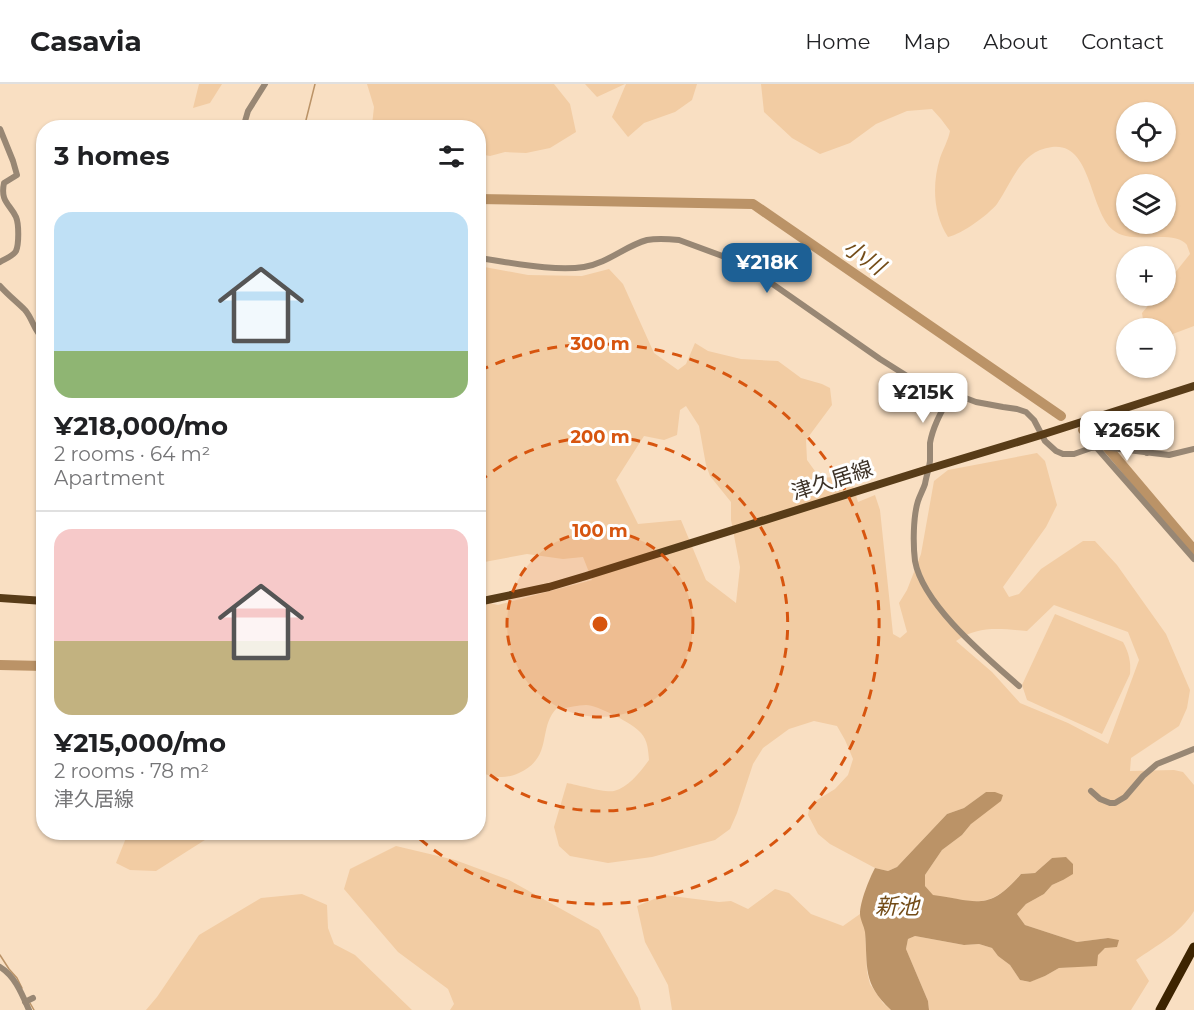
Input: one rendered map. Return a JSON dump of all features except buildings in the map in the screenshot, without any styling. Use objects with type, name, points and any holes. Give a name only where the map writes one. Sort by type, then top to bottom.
[{"type":"highway","points":[[1168,996],[1175,975],[1194,938]]},
{"type":"highway","points":[[1161,1010],[1194,947]]},
{"type":"main road","name":"津久居線","points":[[486,600],[558,584],[1194,386]]},
{"type":"main road","points":[[0,598],[36,600]]},
{"type":"street","points":[[245,120],[248,111],[265,84]]},
{"type":"street","points":[[0,129],[17,175],[4,183],[2,192],[6,205],[16,217],[19,238],[16,250],[0,261]]},
{"type":"street","points":[[486,259],[551,267],[582,267],[603,261],[650,240],[679,240],[744,264],[907,376],[976,402],[1026,412],[1034,420],[1045,441],[1063,454],[1074,454],[1091,448],[1169,454],[1194,449]]},
{"type":"street","points":[[0,286],[25,310],[36,330]]},
{"type":"street","points":[[952,392],[936,421],[930,443],[928,469],[917,502],[914,530],[918,573],[923,585],[939,607],[979,651],[1019,686]]},
{"type":"street","points":[[1121,409],[1145,444],[1147,453]]},
{"type":"street","points":[[1103,448],[1194,559]]},
{"type":"street","points":[[1091,791],[1100,799],[1115,803],[1125,797],[1157,764],[1194,749]]},
{"type":"street","points":[[0,967],[15,981],[28,1010]]},
{"type":"street","points":[[25,1002],[33,998]]},
{"type":"shaded area","points":[[199,84],[222,84],[210,103],[193,108]]},
{"type":"shaded area","points":[[367,84],[554,84],[570,104],[576,132],[550,148],[526,153],[505,152],[490,156],[486,155],[486,120],[373,120],[374,107]]},
{"type":"shaded area","points":[[585,84],[625,84],[597,97]]},
{"type":"shaded area","points":[[626,84],[697,84],[692,100],[675,112],[644,123],[628,137],[612,117]]},
{"type":"shaded area","points":[[761,84],[1194,84],[1194,326],[1176,333],[1176,318],[1143,318],[1142,313],[1148,306],[1176,306],[1176,272],[1190,254],[1187,245],[1181,240],[1172,238],[1130,237],[1119,234],[1176,234],[1176,174],[1116,174],[1116,232],[1105,220],[1083,166],[1075,155],[1065,148],[1052,147],[1041,150],[1032,154],[1019,168],[993,208],[967,228],[948,237],[939,219],[935,188],[937,168],[950,131],[932,109],[907,111],[876,124],[850,143],[820,154],[792,138],[764,112]]},
{"type":"shaded area","points":[[486,267],[528,275],[582,276],[609,269],[623,284],[654,353],[678,370],[686,364],[695,343],[708,351],[741,359],[778,361],[801,378],[830,388],[832,405],[806,440],[807,460],[820,478],[850,476],[858,502],[875,495],[880,510],[893,634],[900,638],[907,632],[899,603],[907,590],[921,554],[934,481],[948,470],[1037,453],[1045,461],[1057,505],[1046,527],[1003,587],[1009,597],[1019,594],[1041,569],[1083,541],[1095,541],[1117,565],[1166,634],[1190,690],[1187,708],[1179,726],[1131,758],[1130,771],[1174,770],[1183,772],[1194,785],[1194,911],[1175,933],[1136,960],[1149,981],[1131,1010],[929,1010],[928,1001],[906,949],[908,939],[915,936],[964,945],[979,944],[992,948],[1010,965],[1020,980],[1029,982],[1059,968],[1073,967],[1097,955],[1105,948],[1108,938],[1077,942],[1025,925],[1017,914],[1026,904],[1063,880],[1052,858],[1035,873],[1021,874],[1009,886],[990,899],[971,901],[933,896],[925,886],[925,875],[942,850],[962,835],[971,824],[986,792],[964,808],[947,814],[897,867],[888,871],[875,868],[830,844],[818,834],[808,815],[809,809],[817,800],[835,789],[848,775],[853,759],[837,726],[814,721],[789,729],[763,748],[753,764],[730,829],[715,840],[652,857],[608,863],[570,856],[559,846],[554,827],[567,783],[604,791],[619,789],[634,778],[649,760],[648,749],[643,736],[637,729],[598,708],[586,705],[557,708],[548,724],[541,751],[530,766],[519,773],[503,777],[486,774],[486,602],[498,605],[592,580],[583,557],[563,559],[527,554],[486,562]],"holes":[[[686,406],[699,426],[710,476],[731,502],[731,520],[740,567],[736,603],[706,580],[681,520],[638,524],[616,480],[644,436],[664,440],[677,435],[680,410]],[[1054,605],[1128,632],[1139,660],[1108,744],[1068,723],[1020,703],[992,672],[956,641],[981,630],[1027,631]]]},
{"type":"shaded area","points":[[1055,614],[1123,642],[1127,650],[1130,674],[1102,734],[1027,700],[1022,685]]},
{"type":"shaded area","points":[[125,840],[205,840],[156,871],[130,870],[116,863]]},
{"type":"shaded area","points":[[396,846],[455,860],[509,880],[599,930],[638,998],[641,1010],[450,1010],[454,1004],[448,989],[398,952],[344,889],[350,869]]},
{"type":"shaded area","points":[[775,889],[789,893],[811,914],[843,926],[860,914],[865,929],[867,972],[870,984],[883,1003],[891,1010],[672,1010],[668,985],[645,942],[637,906],[664,895],[719,902],[731,901],[748,909]]},
{"type":"shaded area","points":[[302,894],[327,905],[328,928],[334,944],[355,955],[412,1010],[146,1010],[199,935],[261,898]]},
{"type":"water","name":"新池","points":[[986,792],[1003,795],[1001,801],[942,850],[925,875],[925,886],[933,895],[981,901],[1000,894],[1021,874],[1035,873],[1052,858],[1066,857],[1073,864],[1073,874],[1052,885],[1044,894],[1026,904],[1017,914],[1025,925],[1077,942],[1108,938],[1119,940],[1117,947],[1105,948],[1098,955],[1097,966],[1059,968],[1030,982],[1020,980],[1010,965],[992,948],[979,944],[964,945],[915,936],[908,939],[906,949],[928,1001],[929,1010],[891,1010],[875,991],[868,974],[865,932],[860,909],[870,878],[875,868],[888,871],[897,867],[947,814],[964,808]]},
{"type":"waterway","points":[[306,120],[315,84]]},
{"type":"waterway","name":"小川","points":[[486,199],[753,204],[1061,416]]},
{"type":"waterway","name":"小川","points":[[1083,430],[1101,440],[1194,550]]},
{"type":"waterway","name":"小川","points":[[0,665],[36,666]]},
{"type":"waterway","points":[[0,955],[22,988]]},
{"type":"waterway","points":[[30,1003],[34,1010]]}]
